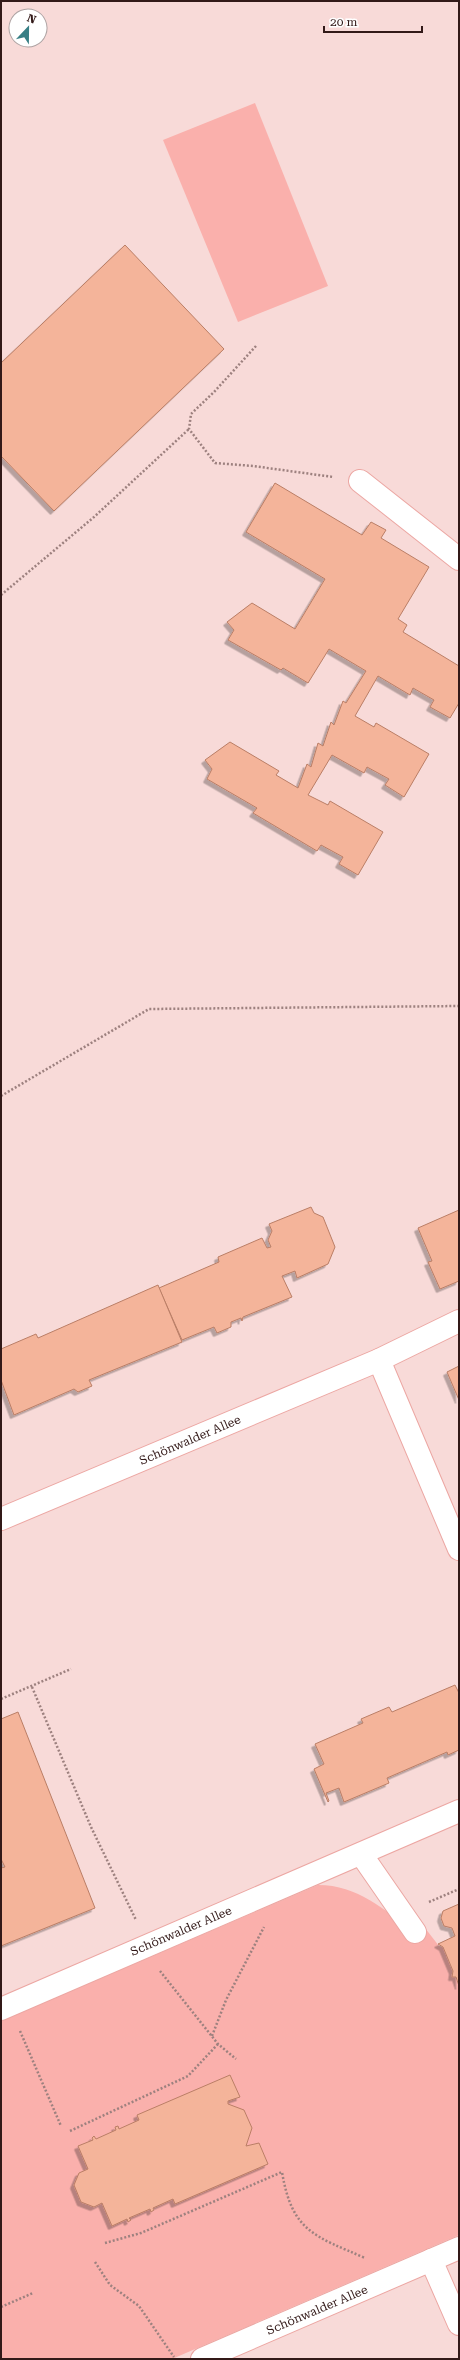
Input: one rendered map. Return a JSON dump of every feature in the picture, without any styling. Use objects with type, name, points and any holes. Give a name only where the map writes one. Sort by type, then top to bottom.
[{"type":"street","points":[[360,482],[459,559]]},
{"type":"street","name":"Schönwalder Allee","points":[[1,1519],[379,1360],[459,1321]]},
{"type":"street","points":[[379,1360],[459,1550]]},
{"type":"street","name":"Schönwalder Allee","points":[[5,2007],[459,1811]]},
{"type":"street","points":[[361,1854],[415,1932]]},
{"type":"street","name":"Schönwalder Allee","points":[[202,2359],[459,2248]]},
{"type":"street","points":[[431,2260],[459,2324]]},
{"type":"path","points":[[1,595],[94,517],[189,429],[191,414],[214,392],[256,346]]},
{"type":"path","points":[[189,429],[215,463],[253,466],[360,482]]},
{"type":"path","points":[[1,1096],[149,1009],[459,1006]]},
{"type":"path","points":[[1,1699],[71,1669]]},
{"type":"path","points":[[32,1687],[91,1828],[148,1945],[149,1957],[218,2044],[236,2059]]},
{"type":"path","points":[[212,2036],[226,2000],[246,1958],[279,1901],[275,1891]]},
{"type":"path","points":[[5,2007],[61,2126]]},
{"type":"path","points":[[70,2131],[188,2076],[218,2044]]},
{"type":"path","points":[[105,2243],[141,2233],[282,2172],[286,2197],[304,2227],[332,2245],[365,2258],[376,2284]]},
{"type":"path","points":[[95,2262],[110,2285],[139,2306],[176,2359]]},
{"type":"path","points":[[1,2307],[33,2293]]},
{"type":"shaded area","points":[[255,103],[328,286],[238,322],[163,140]]},
{"type":"shaded area","points":[[318,1885],[346,1889],[358,1894],[381,1907],[415,1932],[425,1928],[439,1946],[443,1947],[453,1971],[452,1977],[456,1977],[459,1984],[459,2235],[172,2359],[1,2359],[1,2021]]},
{"type":"building","points":[[125,245],[224,349],[54,511],[1,456],[1,363]]},
{"type":"building","points":[[275,483],[362,535],[371,522],[386,530],[381,538],[429,567],[398,619],[407,625],[403,632],[459,666],[459,703],[450,718],[430,707],[434,700],[413,688],[410,695],[378,676],[355,716],[374,727],[376,723],[429,754],[404,797],[385,785],[389,779],[367,767],[364,773],[332,755],[308,795],[328,805],[330,801],[383,832],[358,875],[339,864],[343,857],[321,845],[317,851],[253,813],[257,808],[207,779],[212,769],[205,760],[230,742],[279,771],[276,775],[298,788],[307,764],[311,767],[318,743],[323,746],[331,722],[334,725],[343,701],[346,703],[366,671],[329,649],[308,683],[283,668],[281,670],[228,640],[234,630],[227,622],[252,603],[295,629],[325,579],[246,532]]},
{"type":"building","points":[[311,1207],[314,1213],[323,1217],[335,1247],[328,1264],[297,1278],[295,1271],[282,1276],[292,1297],[243,1317],[242,1321],[241,1318],[231,1322],[231,1327],[217,1333],[214,1327],[182,1340],[159,1288],[219,1262],[218,1257],[262,1238],[267,1248],[271,1247],[268,1240],[272,1231],[269,1224]]},
{"type":"building","points":[[459,1210],[459,1281],[440,1289],[428,1262],[432,1261],[418,1228]]},
{"type":"building","points":[[158,1285],[182,1342],[89,1380],[92,1386],[78,1392],[74,1389],[14,1415],[1,1380],[1,1349],[36,1334],[38,1338]]},
{"type":"building","points":[[459,1366],[459,1400],[447,1372]]},
{"type":"building","points":[[455,1685],[459,1693],[459,1750],[448,1755],[447,1752],[387,1778],[389,1783],[344,1802],[339,1788],[326,1793],[328,1802],[314,1769],[324,1764],[315,1744],[363,1723],[361,1719],[389,1707],[392,1712]]},
{"type":"building","points":[[18,1712],[95,1908],[1,1946],[1,1868],[5,1867],[1,1859],[1,1719]]},
{"type":"building","points":[[459,1904],[459,1986],[456,1977],[452,1977],[453,1971],[443,1947],[438,1944],[455,1936],[452,1928],[444,1926],[441,1918],[443,1911]]},
{"type":"building","points":[[230,2075],[240,2097],[228,2101],[228,2104],[244,2110],[252,2128],[246,2146],[259,2143],[268,2164],[175,2204],[173,2199],[153,2208],[154,2210],[151,2212],[150,2209],[129,2218],[131,2220],[128,2222],[127,2219],[112,2226],[102,2203],[94,2207],[81,2202],[74,2185],[79,2173],[88,2169],[78,2146],[93,2140],[92,2138],[94,2136],[96,2139],[116,2130],[115,2127],[118,2126],[119,2129],[139,2120],[137,2115]]}]
